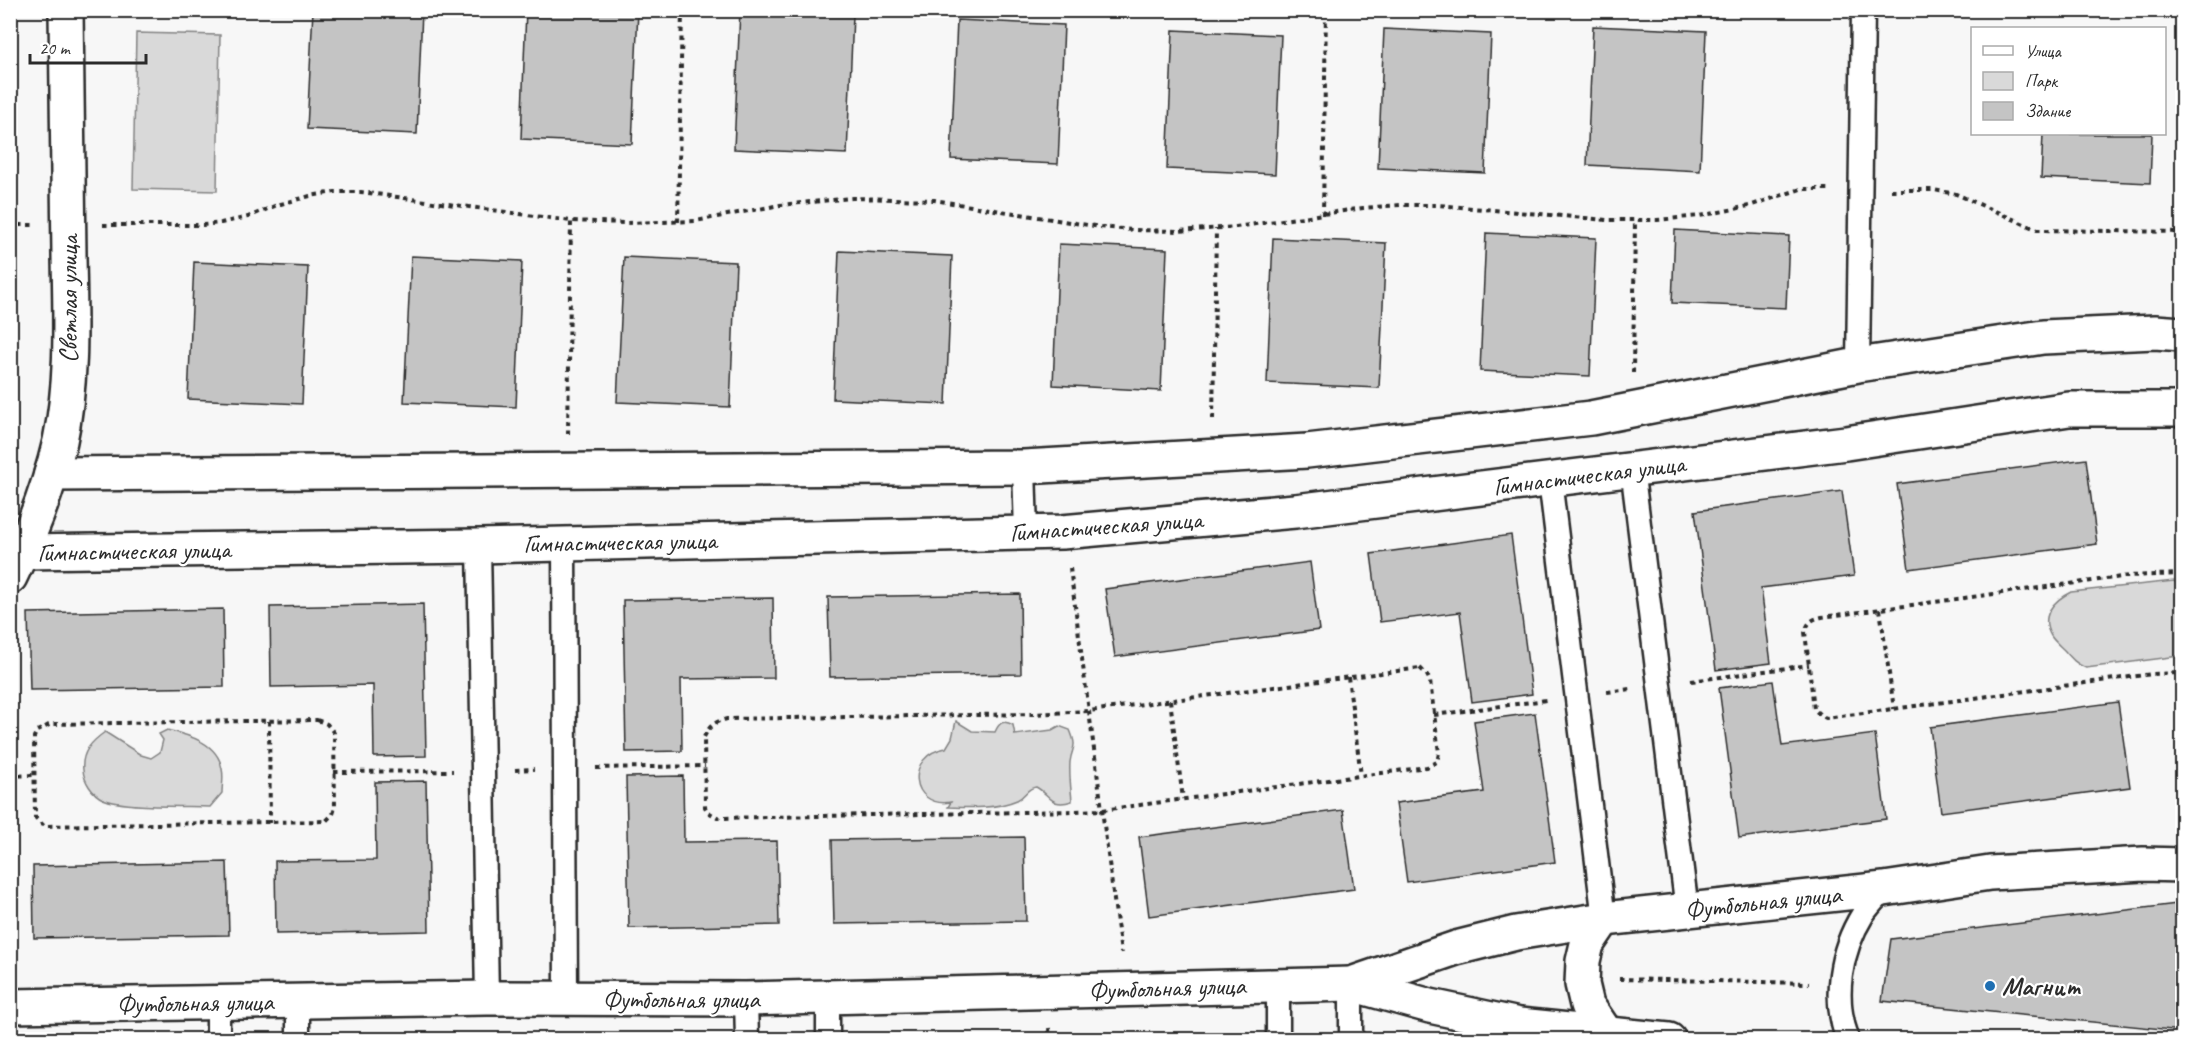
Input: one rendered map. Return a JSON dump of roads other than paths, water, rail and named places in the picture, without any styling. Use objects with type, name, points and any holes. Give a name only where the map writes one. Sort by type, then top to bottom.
[{"type":"street","name":"Светлая улица","points":[[16,565],[51,474],[60,440],[65,407],[70,348],[66,10]]},
{"type":"street","points":[[51,474],[1024,467],[1306,451],[1592,418],[1858,365],[2043,337],[2182,334]]},
{"type":"street","name":"Гимнастическая улица","points":[[16,565],[564,543],[1065,531],[1295,512],[1846,443],[2069,409],[2182,409]]},
{"type":"street","name":"Футбольная улица","points":[[1351,984],[1456,948],[1516,933],[1604,919],[1884,889],[1990,873],[2144,864],[2182,866]]},
{"type":"street","points":[[1604,919],[1587,944],[1582,979],[1587,1005],[1606,1033]]},
{"type":"street","name":"Футбольная улица","points":[[10,1006],[487,998],[566,1000],[828,998],[1351,984],[1430,1006],[1519,1025],[1669,1040]]},
{"type":"lane","points":[[1858,365],[1863,10]]},
{"type":"lane","points":[[1024,467],[1026,532]]},
{"type":"lane","points":[[1632,468],[1687,910]]},
{"type":"lane","points":[[1550,480],[1604,919]]},
{"type":"lane","points":[[564,543],[566,1000]]},
{"type":"lane","points":[[479,546],[487,998]]},
{"type":"lane","points":[[1848,1040],[1839,999],[1841,968],[1849,940],[1864,912],[1884,889]]},
{"type":"lane","points":[[1351,984],[1351,1040]]},
{"type":"lane","points":[[1278,985],[1278,1040]]},
{"type":"lane","points":[[828,998],[828,1040]]},
{"type":"lane","points":[[746,999],[747,1040]]},
{"type":"lane","points":[[298,1001],[298,1040]]},
{"type":"lane","points":[[218,1002],[218,1040]]},
{"type":"place","name":"Магнит","points":[[1990,986]]}]
